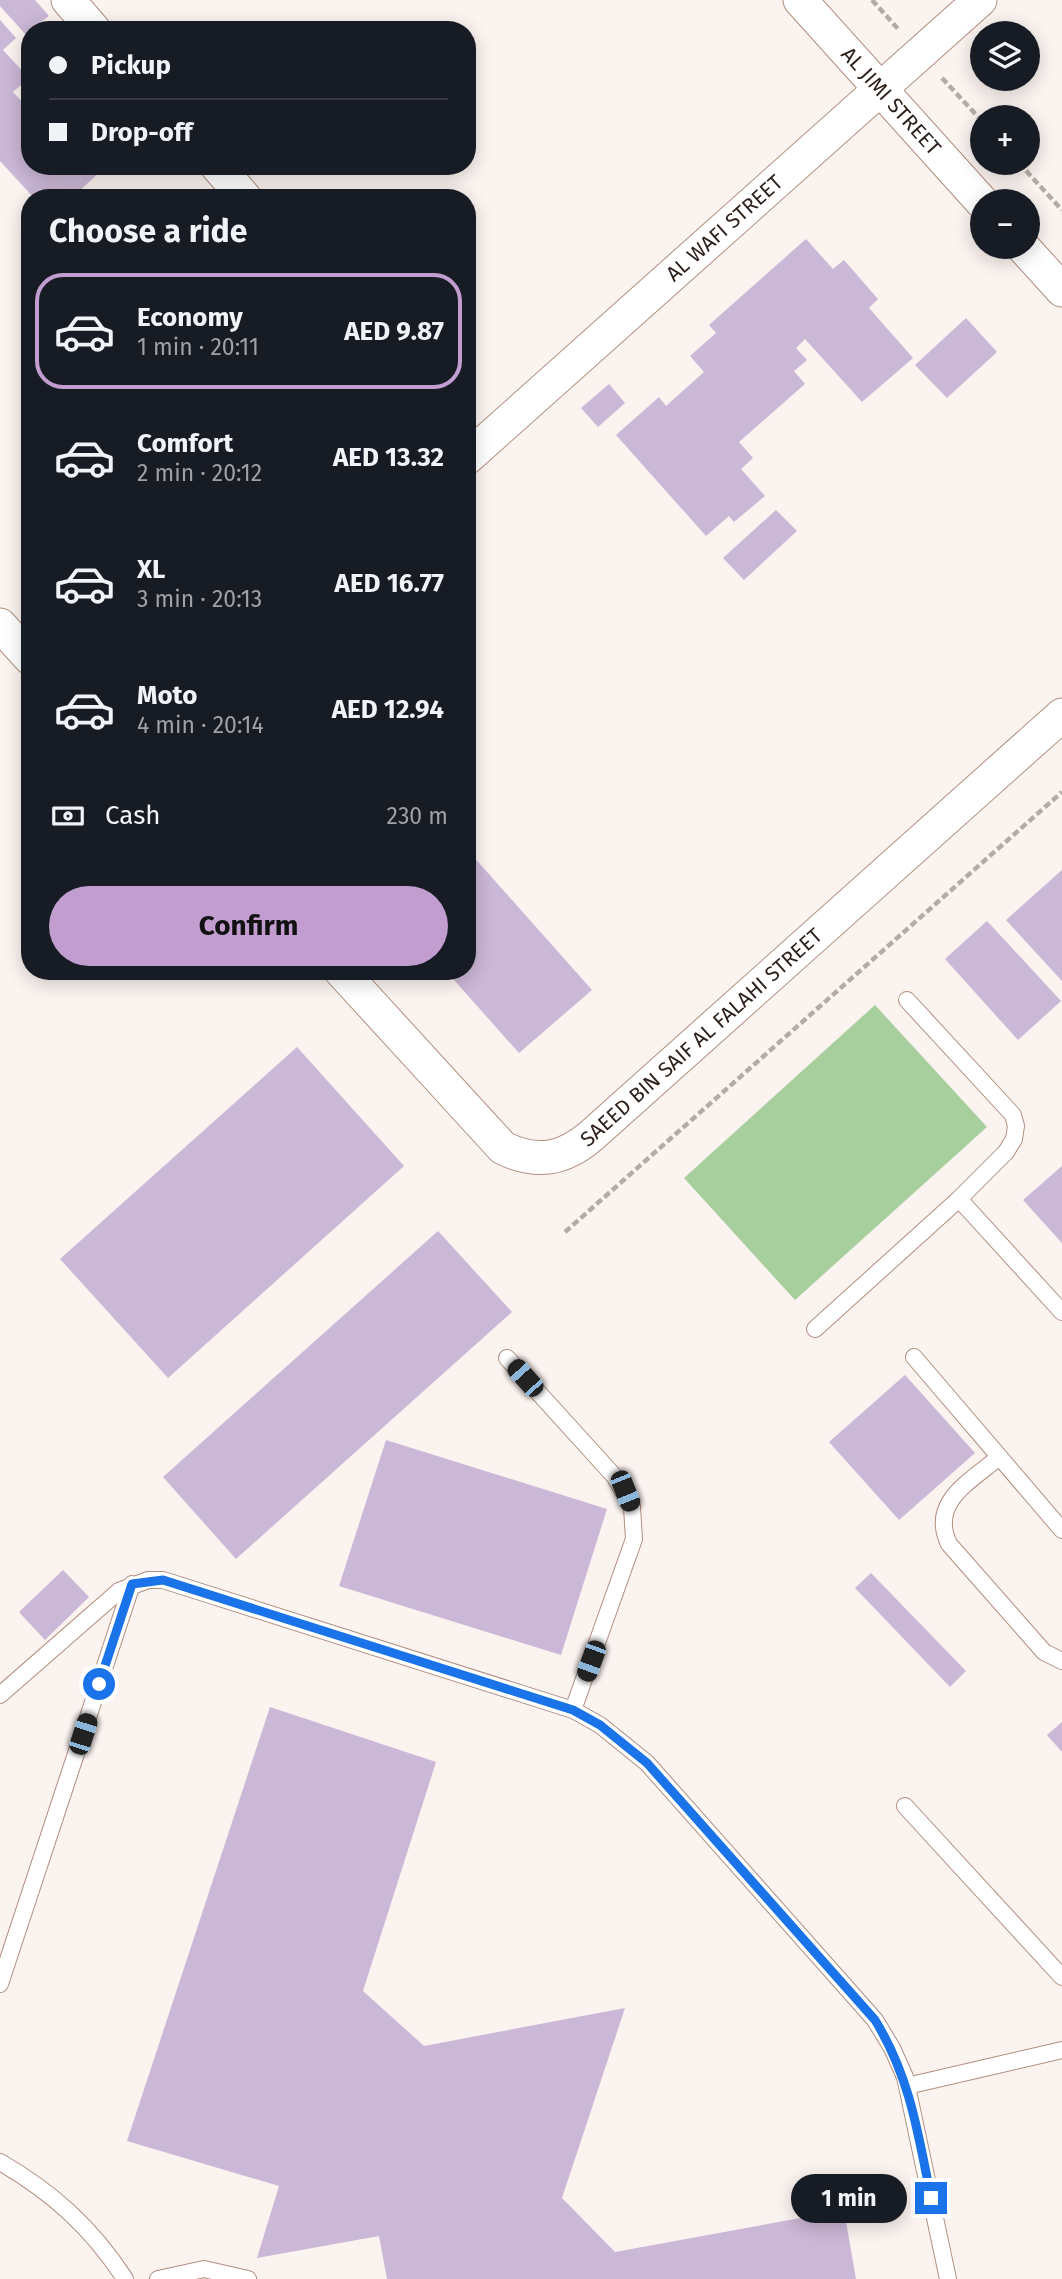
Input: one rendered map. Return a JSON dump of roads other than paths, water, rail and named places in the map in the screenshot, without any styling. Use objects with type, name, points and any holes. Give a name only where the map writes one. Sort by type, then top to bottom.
[{"type":"street","points":[[68,0],[86,21]]},
{"type":"street","name":"AL JIMI STREET","points":[[800,0],[970,189]]},
{"type":"street","name":"AL WAFI STREET","points":[[476,446],[980,0]]},
{"type":"street","points":[[225,175],[237,189]]},
{"type":"street","points":[[1034,259],[1062,290]]},
{"type":"street","points":[[0,625],[21,648]]},
{"type":"street","name":"SAEED BIN SAIF AL FALAHI STREET","points":[[349,980],[503,1148],[522,1157],[543,1159],[563,1155],[592,1136],[1062,715]]},
{"type":"lane","points":[[815,1329],[959,1199],[1006,1152],[1014,1139],[1016,1126],[1013,1115],[907,1000]]},
{"type":"lane","points":[[959,1199],[1062,1312]]},
{"type":"lane","points":[[914,1357],[1062,1530]]},
{"type":"lane","points":[[507,1359],[615,1477],[625,1491],[633,1515],[634,1539],[573,1710]]},
{"type":"lane","points":[[999,1457],[953,1497],[943,1511],[942,1529],[949,1544],[1035,1642],[1044,1651],[1062,1661]]},
{"type":"lane","points":[[0,1695],[119,1591],[132,1584],[163,1580],[573,1710],[600,1725],[647,1763],[875,2020],[892,2048],[907,2086],[948,2279]]},
{"type":"lane","points":[[0,1984],[132,1584]]},
{"type":"lane","points":[[905,1806],[1062,1977]]},
{"type":"lane","points":[[907,2086],[1062,2049]]},
{"type":"lane","points":[[0,2162],[37,2183],[74,2214],[107,2251],[125,2279]]},
{"type":"lane","points":[[158,2279],[204,2269],[248,2279]]}]
